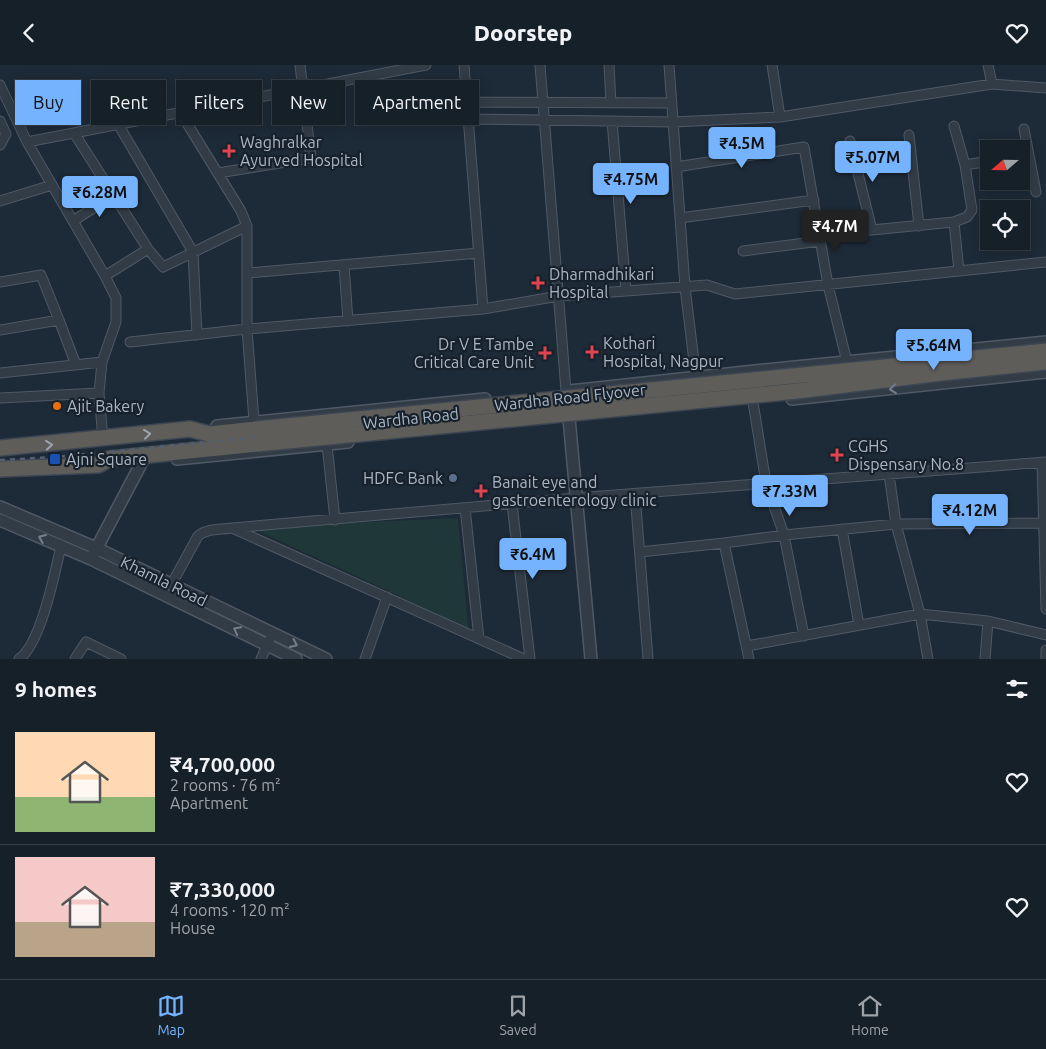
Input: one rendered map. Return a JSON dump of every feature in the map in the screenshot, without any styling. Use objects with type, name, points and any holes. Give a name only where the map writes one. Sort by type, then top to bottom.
[{"type":"highway","name":"Wardha Road Flyover","points":[[190,429],[210,434],[1046,351]]},
{"type":"highway","name":"Wardha Road Flyover","points":[[98,465],[109,459],[750,396],[1046,362]]},
{"type":"highway","name":"Wardha Road","points":[[0,448],[190,429]]},
{"type":"highway","name":"Wardha Road","points":[[0,469],[98,465]]},
{"type":"street","points":[[300,65],[302,80]]},
{"type":"street","points":[[345,80],[426,65]]},
{"type":"street","points":[[464,65],[466,80]]},
{"type":"street","points":[[540,65],[566,391],[591,659]]},
{"type":"street","points":[[609,65],[611,103]]},
{"type":"street","points":[[669,65],[685,287],[696,378]]},
{"type":"street","points":[[772,65],[780,117]]},
{"type":"street","points":[[988,65],[992,84]]},
{"type":"street","points":[[479,119],[544,117],[612,121],[780,117],[992,84],[1046,88]]},
{"type":"street","points":[[0,85],[15,116],[1,122],[6,134],[0,145]]},
{"type":"street","points":[[479,102],[672,105]]},
{"type":"street","points":[[612,121],[626,291]]},
{"type":"street","points":[[19,125],[116,298],[116,322],[102,362],[99,393],[103,439]]},
{"type":"street","points":[[27,142],[113,125]]},
{"type":"street","points":[[119,125],[193,253],[197,335]]},
{"type":"street","points":[[188,125],[241,211],[247,226],[247,329],[254,421]]},
{"type":"street","points":[[218,173],[311,158],[307,125]]},
{"type":"street","points":[[468,125],[483,309]]},
{"type":"street","points":[[743,251],[872,230],[954,222],[967,217],[972,210],[965,165],[954,125]]},
{"type":"street","points":[[1024,129],[1024,140]]},
{"type":"street","points":[[74,133],[148,249],[163,267],[247,226]]},
{"type":"street","points":[[909,135],[919,226]]},
{"type":"street","points":[[850,141],[872,230]]},
{"type":"street","points":[[676,167],[804,147],[828,285],[847,362]]},
{"type":"street","points":[[965,165],[980,162]]},
{"type":"street","points":[[1030,172],[1036,192]]},
{"type":"street","points":[[0,201],[52,185]]},
{"type":"street","points":[[73,221],[114,195]]},
{"type":"street","points":[[680,218],[814,200]]},
{"type":"street","points":[[954,222],[959,271]]},
{"type":"street","points":[[105,276],[148,249]]},
{"type":"street","points":[[247,273],[479,253]]},
{"type":"street","points":[[130,342],[247,329],[483,309],[559,296],[707,285],[735,294],[1046,262]]},
{"type":"street","points":[[344,265],[348,321]]},
{"type":"street","points":[[0,282],[41,275],[76,365]]},
{"type":"street","points":[[0,330],[59,320]]},
{"type":"street","name":"Wardha Road","points":[[190,429],[1046,342]]},
{"type":"street","points":[[0,373],[102,362]]},
{"type":"street","name":"Wardha Road","points":[[98,465],[211,457],[1046,372]]},
{"type":"street","points":[[0,398],[99,393]]},
{"type":"street","points":[[752,402],[766,483],[784,535],[804,636]]},
{"type":"street","points":[[328,445],[335,519]]},
{"type":"street","points":[[94,553],[142,462]]},
{"type":"street","points":[[171,585],[198,536],[203,532],[576,498],[1044,462],[1046,609]]},
{"type":"street","points":[[889,474],[896,524],[920,614],[928,659]]},
{"type":"street","points":[[635,494],[648,659]]},
{"type":"street","points":[[512,504],[530,659]]},
{"type":"street","name":"Khamla Road","points":[[0,507],[94,553],[267,646],[296,659]]},
{"type":"street","points":[[465,508],[479,639]]},
{"type":"street","name":"Khamla Road","points":[[0,521],[61,546],[94,553],[171,585],[326,659]]},
{"type":"street","points":[[640,552],[896,524],[1044,523]]},
{"type":"street","points":[[232,529],[524,659]]},
{"type":"street","points":[[842,529],[859,625]]},
{"type":"street","points":[[724,543],[749,659]]},
{"type":"street","points":[[19,659],[24,656],[33,642],[47,601],[61,546]]},
{"type":"street","points":[[365,659],[386,597]]},
{"type":"street","points":[[746,646],[920,614],[988,621],[1046,635]]},
{"type":"street","points":[[985,659],[988,621]]},
{"type":"street","points":[[261,659],[272,634]]},
{"type":"street","points":[[75,659],[86,642],[121,659]]},
{"type":"street","points":[[1046,649],[1046,659]]},
{"type":"green space","points":[[458,518],[469,634],[393,593],[249,527]]},
{"type":"railway","points":[[0,460],[55,457],[759,388],[1046,355]]},
{"type":"place","name":"Waghralkar Ayurved Hospital","points":[[229,151]]},
{"type":"place","name":"Dharmadhikari Hospital","points":[[538,283]]},
{"type":"place","name":"Kothari Hospital, Nagpur","points":[[592,352]]},
{"type":"place","name":"Dr V E Tambe Critical Care Unit","points":[[545,353]]},
{"type":"place","name":"Ajit Bakery","points":[[57,406]]},
{"type":"place","name":"CGHS Dispensary No.8","points":[[837,455]]},
{"type":"place","name":"Ajni Square","points":[[55,459]]},
{"type":"place","name":"HDFC Bank","points":[[453,478]]},
{"type":"place","name":"Banait eye and gastroenterology clinic","points":[[481,491]]}]
